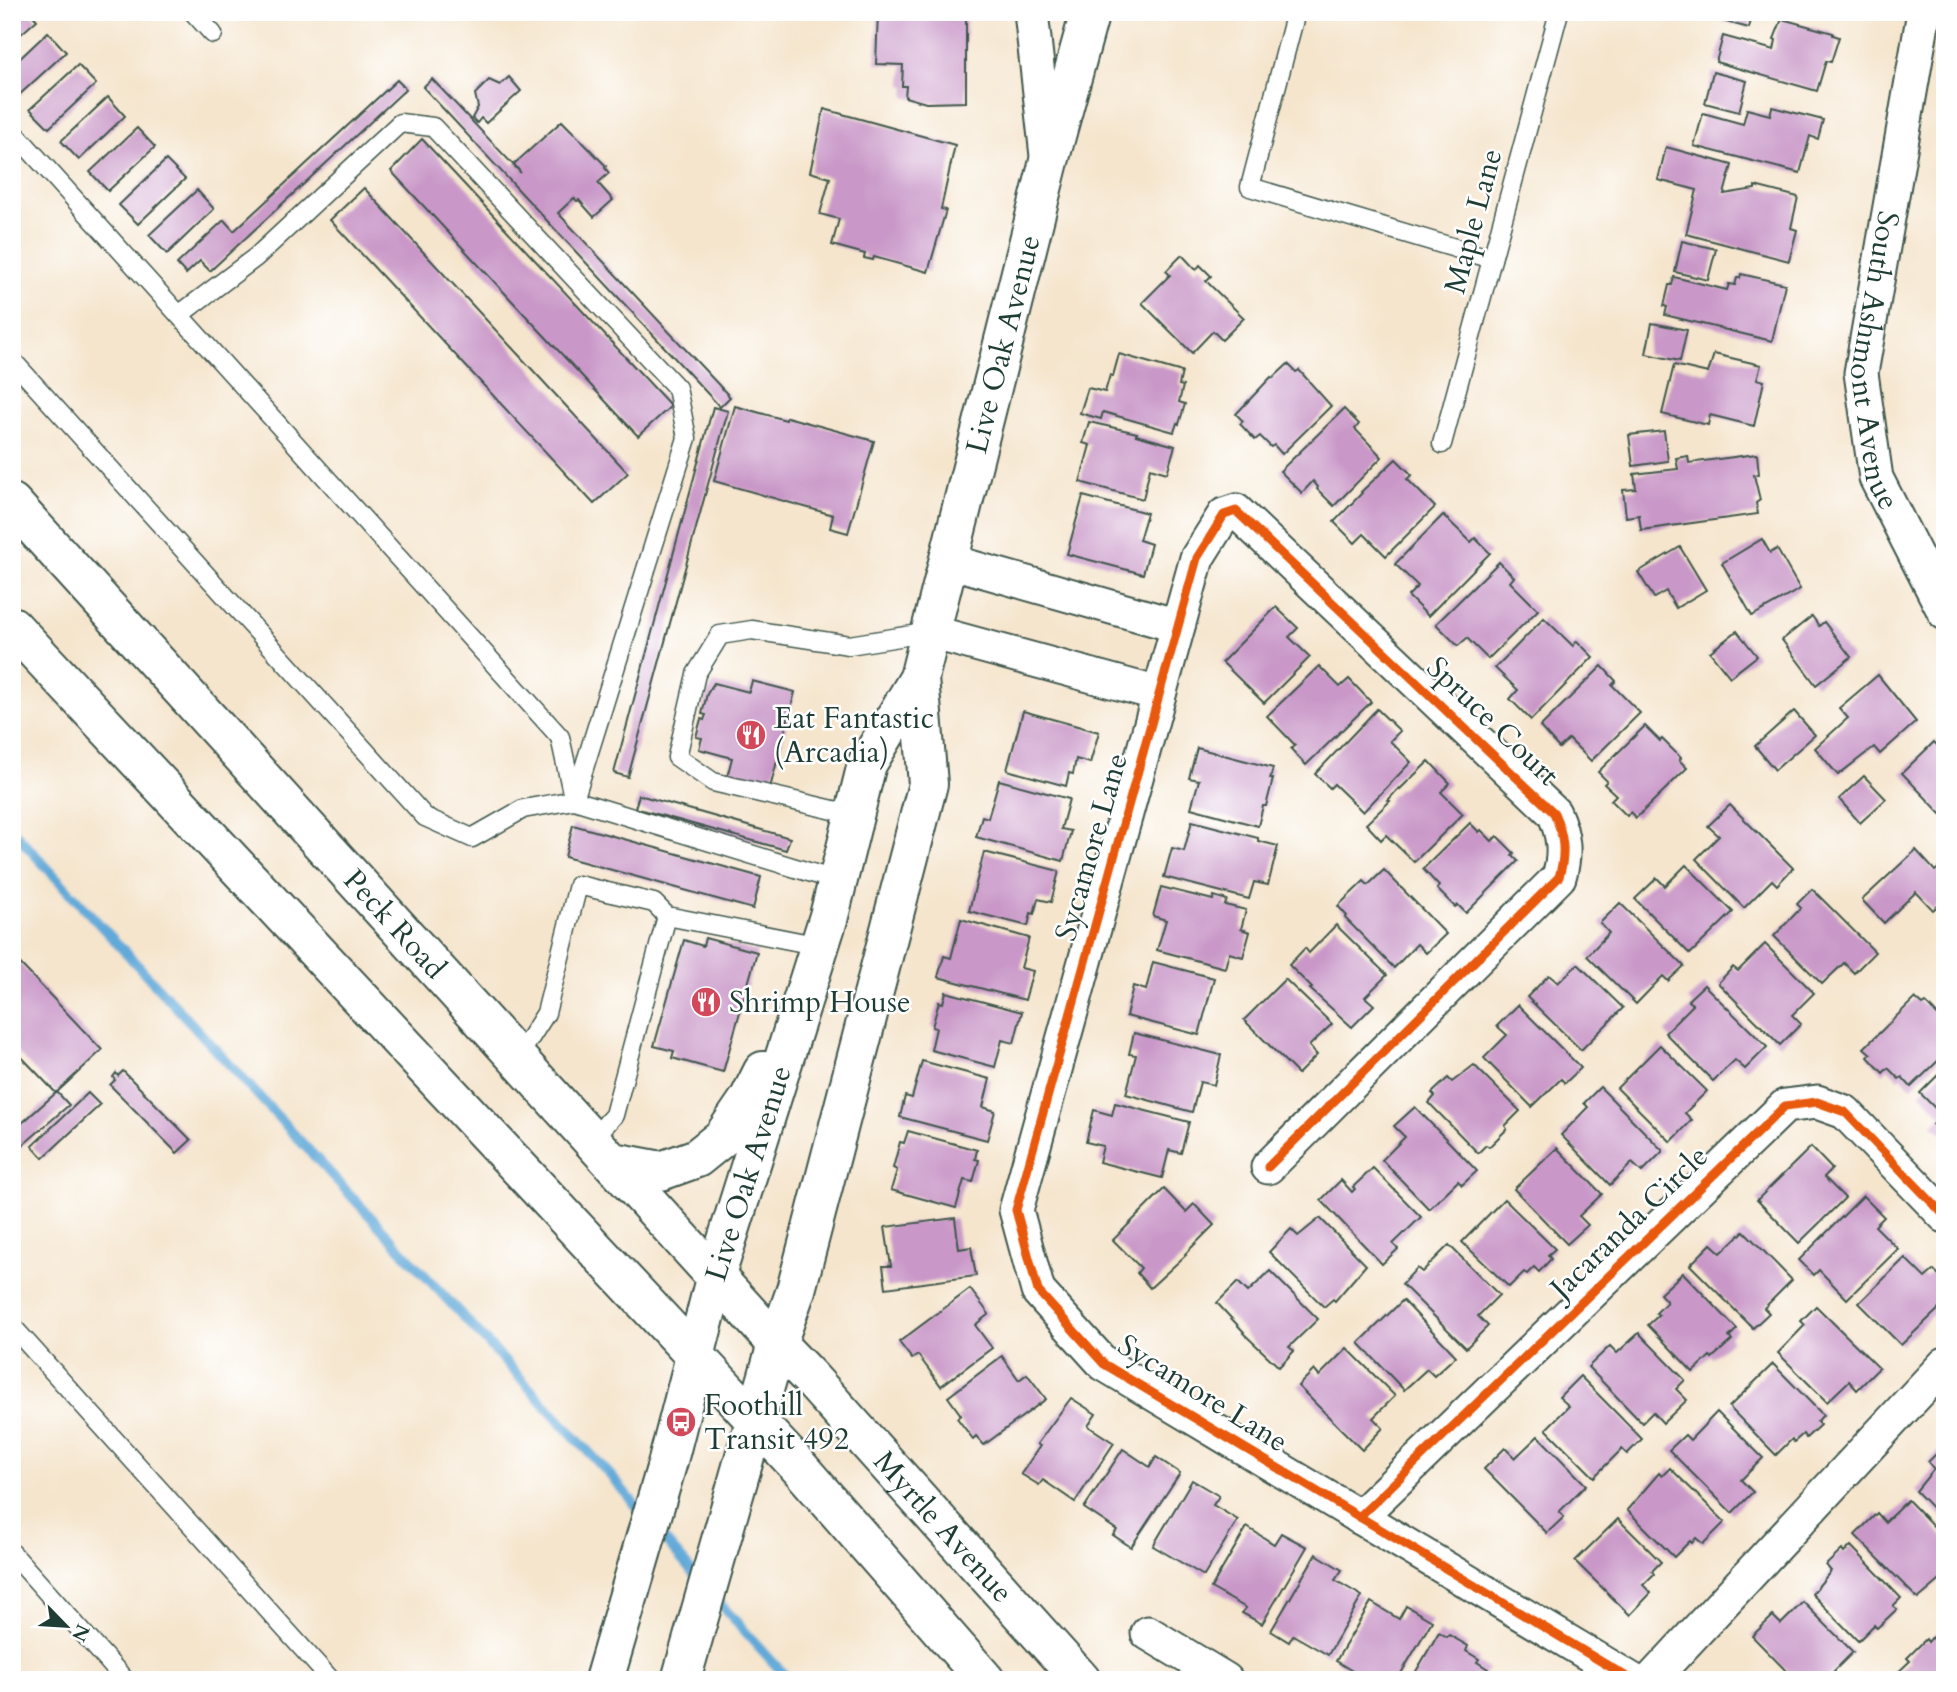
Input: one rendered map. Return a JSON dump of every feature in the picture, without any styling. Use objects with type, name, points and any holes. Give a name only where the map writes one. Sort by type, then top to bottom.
[{"type":"main road","name":"Live Oak Avenue","points":[[604,1680],[668,1461],[716,1275],[838,881],[867,764],[919,678],[1048,165],[1090,12]]},
{"type":"main road","name":"Peck Road","points":[[12,503],[777,1344]]},
{"type":"main road","points":[[12,626],[799,1467],[985,1680]]},
{"type":"main road","name":"Live Oak Avenue","points":[[681,1680],[777,1344],[796,1290],[928,784],[919,678]]},
{"type":"main road","points":[[603,1150],[661,1171],[697,1158],[723,1137],[749,1099],[815,960]]},
{"type":"main road","name":"Myrtle Avenue","points":[[777,1344],[1081,1680]]},
{"type":"street","points":[[1031,12],[1048,165]]},
{"type":"street","name":"South Ashmont Avenue","points":[[1924,12],[1861,373],[1876,478],[1945,613]]},
{"type":"street","name":"Spruce Court","points":[[1169,660],[1197,558],[1224,515],[1236,511],[1554,813],[1564,845],[1559,877],[1268,1167]]},
{"type":"street","points":[[949,561],[1178,626]]},
{"type":"street","points":[[931,632],[1159,695]]},
{"type":"street","name":"Sycamore Lane","points":[[1169,660],[1016,1210],[1038,1291],[1104,1364],[1632,1680]]},
{"type":"street","name":"Jacaranda Circle","points":[[1359,1517],[1785,1106],[1817,1102],[1845,1112],[1945,1216]]},
{"type":"street","points":[[1650,1680],[1945,1364]]},
{"type":"street","points":[[1148,1633],[1226,1680]]},
{"type":"lane","points":[[193,12],[213,34]]},
{"type":"lane","points":[[1296,12],[1250,187],[1492,259]]},
{"type":"lane","name":"Maple Lane","points":[[1442,444],[1559,12]]},
{"type":"lane","points":[[179,315],[256,257],[400,123],[433,127],[677,388],[687,438],[574,800]]},
{"type":"lane","points":[[12,130],[560,737],[574,800]]},
{"type":"lane","points":[[12,360],[425,817],[472,838],[523,809],[574,800],[838,881]]},
{"type":"lane","points":[[855,815],[713,782],[677,757],[695,674],[720,635],[752,630],[849,645],[931,632]]},
{"type":"lane","points":[[518,1057],[546,1013],[578,885],[654,903],[667,916],[815,960]]},
{"type":"lane","points":[[603,1150],[667,916]]},
{"type":"lane","points":[[12,1326],[331,1680]]},
{"type":"lane","points":[[12,1553],[125,1680]]},
{"type":"building","points":[[12,12],[30,12],[37,20],[12,42]]},
{"type":"building","points":[[878,12],[966,12],[966,102],[926,103],[905,97],[906,86],[902,86],[903,65],[876,64]]},
{"type":"building","points":[[1717,12],[1753,12],[1749,28],[1715,19]]},
{"type":"building","points":[[1782,19],[1839,37],[1831,62],[1826,61],[1817,91],[1716,62],[1723,36],[1774,50],[1774,39]]},
{"type":"building","points":[[48,32],[66,52],[18,96],[12,90],[12,66]]},
{"type":"building","points":[[78,65],[96,84],[49,128],[30,109]]},
{"type":"building","points":[[1713,72],[1747,81],[1739,112],[1705,103]]},
{"type":"building","points":[[509,77],[521,91],[486,123],[481,118],[477,123],[472,118],[478,107],[475,94],[489,80],[500,85]]},
{"type":"building","points":[[432,79],[521,173],[514,164],[562,121],[606,166],[609,173],[598,183],[613,200],[594,217],[574,198],[558,213],[730,397],[720,407],[423,87]]},
{"type":"building","points":[[397,80],[406,89],[210,271],[200,261],[186,274],[177,264],[224,220],[234,231]]},
{"type":"building","points":[[108,97],[125,116],[79,160],[61,141]]},
{"type":"building","points":[[1772,107],[1823,120],[1818,139],[1810,136],[1800,173],[1694,146],[1703,113],[1743,124],[1747,109],[1770,115]]},
{"type":"building","points":[[824,109],[955,145],[941,209],[946,210],[928,272],[874,257],[873,260],[864,258],[865,254],[832,245],[839,219],[820,214],[830,178],[810,172]]},
{"type":"building","points":[[137,128],[155,147],[108,191],[90,172]]},
{"type":"building","points":[[422,139],[671,406],[638,436],[391,171]]},
{"type":"building","points":[[1666,147],[1732,165],[1724,194],[1755,189],[1755,186],[1798,197],[1791,228],[1797,230],[1789,261],[1686,234],[1697,190],[1658,180]]},
{"type":"building","points":[[166,160],[185,179],[138,224],[119,205]]},
{"type":"building","points":[[364,188],[628,473],[594,504],[330,220]]},
{"type":"building","points":[[197,190],[214,209],[167,254],[149,235]]},
{"type":"building","points":[[1682,241],[1716,249],[1708,280],[1675,272]]},
{"type":"building","points":[[1182,255],[1196,270],[1200,265],[1211,276],[1206,281],[1244,318],[1222,340],[1213,331],[1192,353],[1142,303],[1170,275],[1166,271]]},
{"type":"building","points":[[1741,274],[1785,284],[1772,341],[1665,315],[1667,307],[1664,306],[1669,285],[1672,285],[1674,277],[1727,290],[1729,284],[1735,285]]},
{"type":"building","points":[[1652,323],[1687,330],[1680,361],[1646,354]]},
{"type":"building","points":[[1119,354],[1182,372],[1179,385],[1183,386],[1179,402],[1185,404],[1174,432],[1103,412],[1101,419],[1080,413],[1088,388],[1105,392]]},
{"type":"building","points":[[1714,354],[1761,365],[1757,379],[1764,381],[1754,426],[1710,415],[1708,425],[1662,414],[1674,365],[1708,373]]},
{"type":"building","points":[[1288,364],[1296,372],[1299,370],[1331,406],[1282,454],[1260,436],[1255,440],[1240,424],[1243,421],[1236,414],[1271,377]]},
{"type":"building","points":[[735,406],[874,441],[848,533],[830,528],[833,515],[714,481]]},
{"type":"building","points":[[713,407],[728,411],[628,777],[614,773]]},
{"type":"building","points":[[1344,409],[1359,424],[1355,429],[1382,457],[1334,506],[1313,481],[1302,493],[1280,471]]},
{"type":"building","points":[[1089,422],[1137,433],[1136,435],[1175,446],[1167,473],[1150,468],[1143,499],[1080,482],[1090,445],[1083,443]]},
{"type":"building","points":[[1664,431],[1668,461],[1633,466],[1629,435]]},
{"type":"building","points":[[1757,454],[1759,474],[1754,475],[1760,500],[1756,503],[1758,514],[1641,530],[1639,515],[1626,517],[1623,490],[1636,489],[1634,474],[1678,469],[1676,458],[1688,456],[1689,463]]},
{"type":"building","points":[[1396,459],[1412,475],[1407,479],[1435,507],[1386,556],[1364,534],[1355,543],[1334,522]]},
{"type":"building","points":[[1083,496],[1147,513],[1139,540],[1151,544],[1143,574],[1067,554]]},
{"type":"building","points":[[1443,515],[1471,542],[1475,538],[1490,553],[1428,616],[1408,596],[1418,586],[1395,564]]},
{"type":"building","points":[[1762,539],[1770,553],[1777,549],[1800,589],[1752,616],[1722,563]]},
{"type":"building","points":[[1680,547],[1706,590],[1676,608],[1666,591],[1654,598],[1638,572]]},
{"type":"building","points":[[1499,562],[1514,577],[1510,582],[1538,610],[1488,659],[1467,638],[1458,646],[1436,624]]},
{"type":"building","points":[[1276,607],[1298,628],[1289,637],[1310,657],[1264,703],[1222,662]]},
{"type":"building","points":[[1812,616],[1819,626],[1824,622],[1851,657],[1816,685],[1782,640]]},
{"type":"building","points":[[1544,618],[1573,646],[1577,641],[1593,657],[1531,720],[1510,699],[1518,690],[1495,668]]},
{"type":"building","points":[[1737,631],[1757,656],[1730,677],[1710,652]]},
{"type":"building","points":[[1319,666],[1340,687],[1349,679],[1371,702],[1306,765],[1291,749],[1295,745],[1267,716]]},
{"type":"building","points":[[1602,666],[1616,681],[1612,685],[1640,713],[1591,761],[1569,739],[1559,748],[1540,727]]},
{"type":"building","points":[[1878,675],[1916,722],[1880,754],[1874,747],[1838,775],[1815,748],[1848,718],[1839,708]]},
{"type":"building","points":[[752,681],[795,692],[769,792],[726,781],[732,758],[699,749],[702,738],[696,737],[701,719],[704,720],[706,715],[702,714],[707,694],[714,683],[749,692]]},
{"type":"building","points":[[1377,709],[1400,731],[1390,741],[1411,762],[1363,812],[1334,784],[1330,788],[1315,774]]},
{"type":"building","points":[[1023,711],[1099,732],[1090,763],[1076,759],[1073,774],[1069,773],[1066,786],[1007,770]]},
{"type":"building","points":[[1794,711],[1815,735],[1775,770],[1755,746]]},
{"type":"building","points":[[1645,726],[1681,758],[1679,760],[1687,768],[1636,818],[1630,812],[1627,816],[1611,800],[1616,795],[1604,784],[1607,781],[1598,772]]},
{"type":"building","points":[[1934,742],[1945,753],[1945,811],[1941,814],[1902,773]]},
{"type":"building","points":[[1197,748],[1273,768],[1270,779],[1273,779],[1258,826],[1191,808],[1199,780],[1189,778]]},
{"type":"building","points":[[1429,761],[1450,783],[1441,792],[1463,814],[1414,862],[1386,835],[1381,840],[1366,824],[1390,801],[1388,800],[1399,788]]},
{"type":"building","points":[[1864,776],[1886,799],[1860,823],[1839,799]]},
{"type":"building","points":[[999,780],[1069,799],[1061,829],[1071,831],[1063,861],[976,837],[982,816],[988,818]]},
{"type":"building","points":[[639,795],[790,838],[786,850],[635,808]]},
{"type":"building","points":[[1730,805],[1793,868],[1777,885],[1772,880],[1744,908],[1696,859],[1719,836],[1708,826]]},
{"type":"building","points":[[1192,821],[1278,846],[1268,885],[1254,882],[1249,899],[1164,877],[1172,848],[1184,851]]},
{"type":"building","points":[[1470,823],[1492,841],[1497,836],[1518,861],[1466,913],[1458,905],[1455,907],[1437,889],[1439,886],[1423,869]]},
{"type":"building","points":[[573,825],[761,877],[753,909],[565,857]]},
{"type":"building","points":[[1916,850],[1935,871],[1945,863],[1945,900],[1933,910],[1916,892],[1884,923],[1862,900]]},
{"type":"building","points":[[984,852],[1059,871],[1051,902],[1038,899],[1028,926],[969,911]]},
{"type":"building","points":[[1686,865],[1733,912],[1690,954],[1635,899],[1657,878],[1665,886]]},
{"type":"building","points":[[1384,870],[1446,934],[1426,953],[1417,944],[1394,968],[1345,918],[1347,916],[1338,906],[1364,881],[1368,885]]},
{"type":"building","points":[[1161,887],[1213,900],[1214,896],[1227,900],[1225,905],[1246,910],[1241,929],[1250,932],[1243,957],[1229,953],[1225,968],[1157,950],[1166,920],[1153,916]]},
{"type":"building","points":[[1812,889],[1875,952],[1854,973],[1844,963],[1822,984],[1774,936],[1801,908],[1797,904]]},
{"type":"building","points":[[1620,903],[1684,966],[1668,981],[1663,976],[1636,1004],[1587,956],[1609,933],[1600,923]]},
{"type":"building","points":[[961,919],[1029,938],[1021,968],[1033,971],[1025,1000],[938,977],[944,956],[951,958]]},
{"type":"building","points":[[1336,925],[1387,975],[1365,997],[1374,1005],[1352,1027],[1310,989],[1312,988],[1289,965],[1305,948],[1309,953]]},
{"type":"building","points":[[705,938],[757,952],[723,1072],[672,1058],[674,1051],[654,1046],[684,940],[703,946]]},
{"type":"building","points":[[1765,944],[1814,993],[1792,1015],[1801,1024],[1780,1045],[1718,983],[1733,967],[1738,971]]},
{"type":"building","points":[[12,955],[102,1050],[56,1093],[12,1047]]},
{"type":"building","points":[[1153,962],[1214,978],[1199,1035],[1126,1016],[1133,986],[1146,990]]},
{"type":"building","points":[[1578,964],[1623,1008],[1581,1050],[1527,997],[1549,975],[1558,983]]},
{"type":"building","points":[[1285,979],[1332,1024],[1309,1046],[1317,1055],[1298,1074],[1244,1020]]},
{"type":"building","points":[[1704,985],[1767,1047],[1745,1069],[1735,1060],[1713,1081],[1665,1033],[1693,1005],[1688,1000]]},
{"type":"building","points":[[946,992],[1022,1012],[1014,1043],[1002,1040],[995,1067],[931,1050],[936,1028],[932,1027],[939,1002],[943,1003]]},
{"type":"building","points":[[1915,998],[1923,1005],[1926,1003],[1944,1022],[1945,1054],[1911,1087],[1888,1068],[1883,1073],[1868,1057],[1871,1054],[1864,1048]]},
{"type":"building","points":[[1518,1005],[1581,1068],[1565,1083],[1561,1079],[1532,1107],[1484,1058],[1507,1035],[1497,1026]]},
{"type":"building","points":[[1134,1033],[1221,1055],[1214,1085],[1200,1082],[1192,1112],[1126,1094],[1136,1055],[1129,1054]]},
{"type":"building","points":[[1660,1045],[1707,1091],[1685,1113],[1692,1120],[1671,1142],[1617,1088]]},
{"type":"building","points":[[922,1061],[990,1079],[983,1107],[995,1111],[987,1140],[900,1117],[905,1096],[912,1098]]},
{"type":"building","points":[[1474,1065],[1520,1111],[1489,1147],[1486,1145],[1478,1153],[1429,1103],[1435,1096],[1432,1093],[1448,1078],[1452,1082]]},
{"type":"building","points":[[1945,1068],[1945,1136],[1933,1125],[1942,1115],[1920,1093]]},
{"type":"building","points":[[123,1071],[191,1140],[177,1153],[110,1085],[115,1080],[113,1077],[116,1073],[118,1076]]},
{"type":"building","points":[[1600,1087],[1663,1151],[1642,1172],[1632,1163],[1610,1185],[1561,1135],[1588,1107],[1584,1103]]},
{"type":"building","points":[[57,1092],[69,1105],[15,1152],[12,1149],[12,1132]]},
{"type":"building","points":[[88,1093],[100,1105],[43,1158],[32,1146]]},
{"type":"building","points":[[1115,1103],[1189,1122],[1181,1153],[1169,1150],[1162,1178],[1099,1162],[1103,1146],[1086,1142],[1094,1110],[1112,1115]]},
{"type":"building","points":[[1415,1107],[1477,1171],[1462,1185],[1458,1181],[1429,1209],[1382,1160],[1405,1137],[1394,1126]]},
{"type":"building","points":[[908,1131],[977,1150],[975,1159],[979,1160],[973,1182],[964,1180],[956,1208],[891,1190],[897,1170],[893,1168],[900,1142],[904,1143]]},
{"type":"building","points":[[1811,1147],[1832,1169],[1824,1177],[1845,1198],[1799,1243],[1757,1200]]},
{"type":"building","points":[[1557,1148],[1602,1194],[1579,1216],[1588,1225],[1567,1244],[1514,1189]]},
{"type":"building","points":[[1373,1168],[1421,1217],[1393,1244],[1398,1249],[1382,1264],[1321,1200],[1341,1180],[1352,1192],[1355,1189],[1353,1187]]},
{"type":"building","points":[[1164,1189],[1186,1212],[1194,1204],[1214,1225],[1150,1288],[1137,1273],[1141,1268],[1113,1240]]},
{"type":"building","points":[[1863,1196],[1884,1217],[1875,1226],[1898,1249],[1847,1299],[1819,1270],[1814,1275],[1799,1260]]},
{"type":"building","points":[[1504,1199],[1555,1249],[1548,1255],[1551,1259],[1539,1272],[1534,1267],[1527,1274],[1524,1272],[1509,1287],[1462,1242]]},
{"type":"building","points":[[955,1218],[959,1249],[971,1247],[976,1276],[886,1288],[883,1266],[891,1266],[885,1227]]},
{"type":"building","points":[[1320,1218],[1366,1265],[1335,1301],[1333,1299],[1324,1307],[1269,1252],[1291,1229],[1298,1236]]},
{"type":"building","points":[[1744,1231],[1792,1280],[1764,1308],[1769,1313],[1753,1328],[1690,1265],[1711,1244],[1721,1253]]},
{"type":"building","points":[[1449,1245],[1499,1295],[1478,1316],[1488,1326],[1466,1348],[1402,1284],[1417,1268],[1422,1272]]},
{"type":"building","points":[[1905,1258],[1925,1278],[1934,1270],[1945,1281],[1945,1303],[1901,1345],[1859,1303]]},
{"type":"building","points":[[1270,1271],[1318,1319],[1289,1347],[1294,1351],[1279,1367],[1243,1333],[1217,1303],[1238,1282],[1248,1292]]},
{"type":"building","points":[[1683,1273],[1737,1329],[1729,1337],[1732,1340],[1693,1372],[1648,1325],[1659,1315],[1656,1313],[1667,1302],[1660,1294]]},
{"type":"building","points":[[970,1289],[989,1314],[975,1325],[992,1348],[941,1386],[918,1355],[912,1359],[899,1342]]},
{"type":"building","points":[[1403,1300],[1456,1356],[1434,1376],[1427,1369],[1404,1390],[1359,1343]]},
{"type":"building","points":[[1816,1306],[1879,1368],[1857,1390],[1849,1381],[1827,1402],[1778,1353],[1805,1325],[1801,1321]]},
{"type":"building","points":[[1639,1333],[1685,1380],[1676,1389],[1687,1400],[1663,1423],[1653,1412],[1642,1423],[1588,1367],[1610,1346],[1617,1353]]},
{"type":"building","points":[[1347,1348],[1395,1396],[1373,1418],[1383,1428],[1362,1450],[1298,1386],[1314,1370],[1319,1376]]},
{"type":"building","points":[[1002,1356],[1019,1380],[1027,1374],[1046,1399],[984,1445],[976,1436],[973,1439],[957,1418],[961,1415],[948,1397]]},
{"type":"building","points":[[1773,1364],[1823,1415],[1817,1422],[1820,1425],[1806,1438],[1803,1434],[1794,1442],[1792,1439],[1776,1455],[1729,1407]]},
{"type":"building","points":[[1580,1376],[1642,1439],[1627,1454],[1622,1449],[1594,1477],[1546,1429],[1569,1406],[1559,1397]]},
{"type":"building","points":[[1071,1398],[1096,1414],[1088,1426],[1114,1443],[1075,1502],[1043,1480],[1039,1485],[1021,1474],[1040,1446],[1037,1444]]},
{"type":"building","points":[[1717,1412],[1763,1458],[1741,1480],[1753,1492],[1732,1513],[1669,1450],[1685,1435],[1690,1440]]},
{"type":"building","points":[[1538,1436],[1586,1485],[1559,1512],[1564,1517],[1547,1533],[1484,1469],[1505,1448],[1515,1458]]},
{"type":"building","points":[[1945,1445],[1945,1521],[1916,1491],[1934,1469],[1928,1462]]},
{"type":"building","points":[[1123,1449],[1150,1467],[1156,1457],[1180,1473],[1131,1547],[1113,1535],[1117,1530],[1084,1508]]},
{"type":"building","points":[[1670,1468],[1725,1522],[1703,1544],[1696,1538],[1674,1557],[1627,1510],[1659,1473],[1662,1476]]},
{"type":"building","points":[[1192,1480],[1219,1496],[1213,1505],[1238,1520],[1204,1576],[1153,1546]]},
{"type":"building","points":[[1908,1500],[1945,1538],[1945,1576],[1918,1599],[1855,1535],[1877,1513],[1885,1522]]},
{"type":"building","points":[[1618,1519],[1661,1562],[1643,1585],[1651,1593],[1630,1615],[1575,1561]]},
{"type":"building","points":[[1247,1527],[1274,1544],[1281,1533],[1307,1547],[1262,1624],[1242,1613],[1246,1608],[1211,1588]]},
{"type":"building","points":[[1851,1546],[1901,1598],[1893,1606],[1897,1609],[1877,1628],[1874,1625],[1858,1641],[1812,1594],[1831,1571],[1826,1565],[1842,1550],[1844,1553]]},
{"type":"building","points":[[1316,1554],[1342,1570],[1335,1580],[1362,1596],[1328,1655],[1293,1635],[1289,1642],[1271,1631]]},
{"type":"building","points":[[1371,1602],[1399,1619],[1406,1606],[1432,1621],[1397,1680],[1367,1680],[1336,1661]]},
{"type":"building","points":[[1803,1602],[1853,1652],[1825,1680],[1795,1680],[1752,1636],[1773,1616],[1781,1624]]},
{"type":"building","points":[[1439,1632],[1468,1646],[1466,1651],[1488,1669],[1481,1680],[1411,1680]]},
{"type":"building","points":[[1936,1633],[1945,1641],[1945,1680],[1898,1680],[1894,1676],[1910,1661],[1907,1658]]},
{"type":"waterway","points":[[12,830],[610,1475],[644,1515]]},
{"type":"waterway","points":[[656,1530],[700,1581]]},
{"type":"waterway","points":[[713,1596],[789,1680]]},
{"type":"cycle path","points":[[1268,1167],[1559,877],[1563,845],[1554,813],[1236,511],[1224,515],[1197,558],[1016,1210],[1038,1291],[1104,1364],[1632,1680]]},
{"type":"cycle path","points":[[1359,1517],[1785,1106],[1817,1102],[1845,1112],[1945,1216]]},
{"type":"place","name":"Eat Fantastic (Arcadia)","points":[[751,735]]},
{"type":"place","name":"Shrimp House","points":[[706,1002]]},
{"type":"place","name":"Foothill Transit 492","points":[[681,1422]]}]
